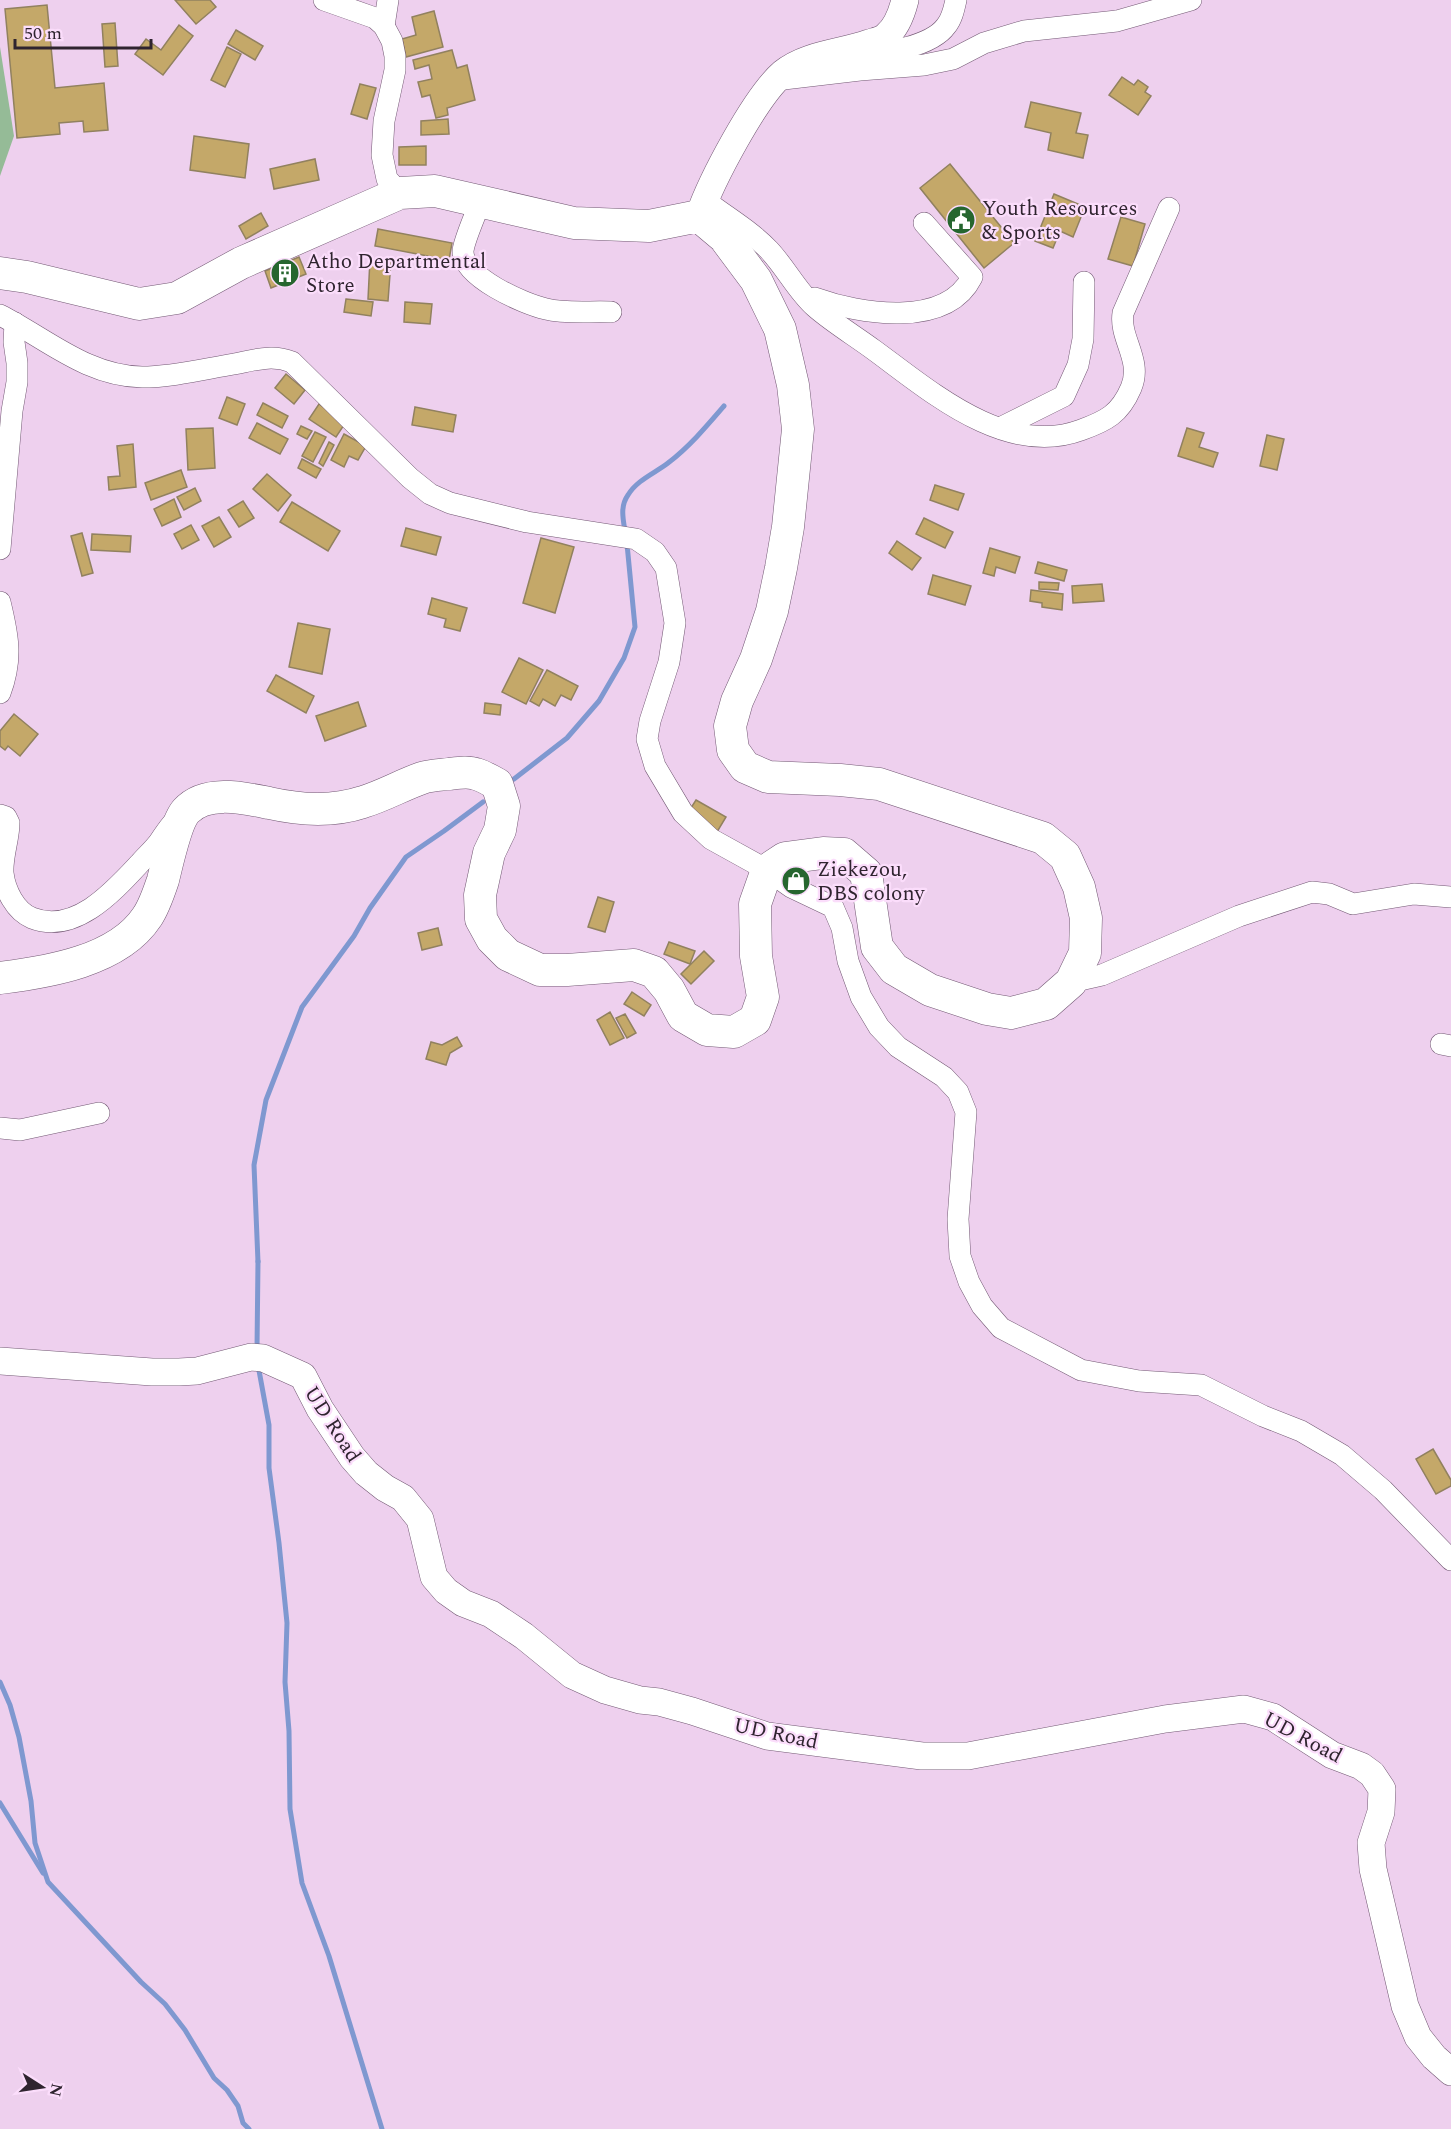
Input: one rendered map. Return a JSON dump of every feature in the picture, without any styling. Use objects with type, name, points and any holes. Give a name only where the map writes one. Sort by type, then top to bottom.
[{"type":"highway","points":[[0,273],[27,277],[139,304],[177,298],[241,263],[400,194],[435,191],[574,222],[649,226],[702,208],[756,280],[780,329],[793,385],[798,429],[788,527],[781,568],[769,620],[756,659],[737,701],[730,726],[732,750],[745,767],[768,777],[879,784],[1043,838],[1065,856],[1079,887],[1086,918],[1085,953],[1071,982],[1046,1004],[1011,1013],[987,1009],[930,990],[894,969],[877,946],[866,873],[844,854],[823,853],[785,858],[767,870],[755,904],[756,956],[763,997],[755,1020],[734,1032],[707,1030],[683,1016],[669,990],[654,972],[634,965],[540,970],[508,955],[492,939],[481,919],[480,895],[489,853],[500,830],[504,806],[496,784],[476,773],[458,772],[425,777],[363,802],[338,807],[314,809],[245,798],[221,797],[203,800],[186,811],[177,832],[160,888],[147,918],[129,936],[108,951],[77,963],[43,973],[0,978]]},
{"type":"main road","points":[[702,208],[766,90],[784,72],[802,63],[885,38],[897,22],[905,0]]},
{"type":"main road","name":"UD Road","points":[[0,1361],[152,1372],[197,1371],[251,1357],[263,1358],[303,1376],[320,1409],[352,1457],[366,1473],[386,1488],[394,1491],[411,1506],[420,1519],[434,1577],[455,1597],[463,1603],[491,1614],[547,1653],[572,1676],[605,1690],[692,1711],[767,1736],[922,1756],[968,1756],[1165,1719],[1244,1709],[1273,1717],[1332,1755],[1361,1766],[1372,1774],[1382,1789],[1381,1812],[1371,1843],[1373,1869],[1402,1996],[1418,2037],[1434,2057],[1451,2072]]},
{"type":"street","points":[[324,0],[375,18],[384,26],[392,41],[395,70],[384,121],[382,155],[387,180],[400,194]]},
{"type":"street","points":[[384,26],[388,0]]},
{"type":"street","points":[[802,63],[866,55],[926,41],[947,26],[956,0]]},
{"type":"street","points":[[776,80],[924,65],[953,59],[984,43],[1024,31],[1117,21],[1191,0]]},
{"type":"street","points":[[480,202],[464,251],[466,263],[474,274],[519,300],[548,310],[611,312]]},
{"type":"street","points":[[702,208],[769,250],[815,307],[955,408],[984,423],[1044,437],[1065,436],[1104,422],[1117,412],[1132,387],[1134,359],[1121,324],[1123,313],[1169,208]]},
{"type":"street","points":[[803,293],[838,307],[886,314],[927,309],[951,301],[967,286],[972,277],[924,223]]},
{"type":"street","points":[[1000,428],[1064,396],[1078,365],[1083,339],[1084,282]]},
{"type":"street","points":[[0,549],[11,421],[17,382],[14,342],[8,319]]},
{"type":"street","points":[[8,319],[85,364],[108,373],[143,377],[267,357],[281,357],[292,362],[410,478],[430,494],[450,503],[527,522],[636,539],[655,552],[666,568],[675,622],[669,662],[650,721],[647,740],[652,759],[683,813],[711,839],[767,870],[791,887],[833,907],[842,928],[848,961],[861,997],[879,1028],[898,1047],[944,1077],[958,1092],[966,1112],[958,1219],[960,1256],[969,1282],[978,1298],[1001,1328],[1081,1370],[1139,1381],[1201,1385],[1263,1416],[1301,1431],[1342,1455],[1383,1490],[1448,1553]]},
{"type":"street","points":[[0,602],[8,639],[9,657],[0,693]]},
{"type":"street","points":[[0,815],[6,817],[9,822],[3,872],[9,893],[17,907],[29,917],[43,921],[59,920],[84,913],[102,901],[118,888],[170,826],[186,811]]},
{"type":"street","points":[[1071,982],[1102,975],[1239,916],[1312,892],[1329,894],[1353,904],[1414,894],[1451,897]]},
{"type":"street","points":[[0,1128],[20,1130],[99,1113]]},
{"type":"green space","points":[[0,47],[14,136],[0,176]]},
{"type":"building","points":[[175,0],[210,0],[216,7],[196,24]]},
{"type":"building","points":[[47,5],[55,88],[104,83],[108,130],[84,132],[83,121],[59,123],[60,134],[17,138],[5,9]]},
{"type":"building","points":[[434,11],[443,47],[406,57],[402,39],[416,35],[412,17]]},
{"type":"building","points":[[115,23],[118,66],[105,67],[102,24]]},
{"type":"building","points":[[179,25],[193,36],[163,75],[135,54],[146,39],[161,50]]},
{"type":"building","points":[[236,30],[263,46],[255,60],[228,44]]},
{"type":"building","points":[[227,47],[241,54],[225,87],[211,80]]},
{"type":"building","points":[[452,50],[457,68],[467,65],[475,100],[447,108],[448,115],[436,118],[430,95],[422,97],[418,82],[432,79],[429,65],[415,69],[413,60]]},
{"type":"building","points":[[1122,77],[1134,85],[1138,80],[1148,87],[1145,92],[1151,96],[1138,115],[1109,95]]},
{"type":"building","points":[[360,84],[376,88],[367,119],[351,114]]},
{"type":"building","points":[[1031,102],[1081,113],[1076,133],[1088,135],[1083,158],[1048,150],[1051,133],[1025,127]]},
{"type":"building","points":[[448,119],[449,134],[421,135],[421,121]]},
{"type":"building","points":[[194,136],[249,144],[245,178],[190,170]]},
{"type":"building","points":[[426,146],[426,165],[399,165],[399,147]]},
{"type":"building","points":[[315,159],[319,180],[274,189],[270,169]]},
{"type":"building","points":[[950,164],[1014,243],[984,268],[920,188]]},
{"type":"building","points":[[1054,194],[1085,207],[1073,237],[1060,231],[1053,248],[1035,241]]},
{"type":"building","points":[[261,213],[268,226],[246,239],[239,226]]},
{"type":"building","points":[[1121,217],[1145,224],[1133,266],[1108,259]]},
{"type":"building","points":[[378,229],[452,243],[449,260],[375,246]]},
{"type":"building","name":"Atho Departmental Store","points":[[299,257],[306,274],[271,288],[265,271]]},
{"type":"building","points":[[370,259],[391,261],[388,301],[368,299]]},
{"type":"building","points":[[346,299],[373,302],[371,316],[344,312]]},
{"type":"building","points":[[405,302],[432,304],[430,324],[404,322]]},
{"type":"building","points":[[286,374],[305,390],[294,404],[275,388]]},
{"type":"building","points":[[227,397],[245,404],[237,425],[219,418]]},
{"type":"building","points":[[263,403],[288,416],[282,428],[257,415]]},
{"type":"building","points":[[319,404],[346,422],[336,437],[309,419]]},
{"type":"building","points":[[415,407],[456,415],[453,432],[412,425]]},
{"type":"building","points":[[257,423],[288,439],[280,454],[249,438]]},
{"type":"building","points":[[301,426],[312,431],[307,439],[297,434]]},
{"type":"building","points":[[213,428],[215,468],[188,470],[186,429]]},
{"type":"building","points":[[1187,428],[1204,433],[1199,447],[1218,453],[1213,467],[1178,456]]},
{"type":"building","points":[[315,432],[326,437],[313,462],[302,456]]},
{"type":"building","points":[[344,434],[366,446],[358,460],[349,456],[344,467],[331,460]]},
{"type":"building","points":[[1267,435],[1284,439],[1277,470],[1260,466]]},
{"type":"building","points":[[329,442],[334,445],[323,466],[319,463]]},
{"type":"building","points":[[133,444],[136,487],[109,490],[108,477],[120,476],[117,446]]},
{"type":"building","points":[[302,459],[321,469],[316,478],[298,468]]},
{"type":"building","points":[[181,470],[187,487],[151,500],[145,483]]},
{"type":"building","points":[[267,474],[291,495],[278,511],[253,489]]},
{"type":"building","points":[[935,485],[964,494],[958,510],[930,500]]},
{"type":"building","points":[[195,488],[201,501],[184,510],[177,497]]},
{"type":"building","points":[[174,499],[181,517],[162,526],[154,509]]},
{"type":"building","points":[[243,501],[254,518],[239,527],[228,510]]},
{"type":"building","points":[[292,502],[340,531],[328,551],[280,522]]},
{"type":"building","points":[[219,517],[231,537],[214,547],[202,526]]},
{"type":"building","points":[[924,518],[953,532],[945,548],[916,534]]},
{"type":"building","points":[[191,525],[199,540],[182,549],[174,534]]},
{"type":"building","points":[[406,528],[441,537],[436,555],[401,546]]},
{"type":"building","points":[[82,533],[93,573],[82,576],[71,536]]},
{"type":"building","points":[[92,534],[131,536],[130,552],[91,550]]},
{"type":"building","points":[[541,538],[574,547],[555,613],[523,603]]},
{"type":"building","points":[[897,541],[921,558],[912,570],[889,553]]},
{"type":"building","points":[[990,548],[1020,557],[1015,573],[996,567],[994,576],[983,573]]},
{"type":"building","points":[[1038,562],[1067,570],[1064,581],[1035,573]]},
{"type":"building","points":[[933,575],[971,586],[965,605],[928,594]]},
{"type":"building","points":[[1039,582],[1059,583],[1058,590],[1039,589]]},
{"type":"building","points":[[1102,584],[1104,601],[1073,603],[1072,586]]},
{"type":"building","points":[[1031,590],[1063,594],[1062,610],[1042,607],[1042,603],[1030,601]]},
{"type":"building","points":[[432,598],[467,608],[460,631],[444,627],[446,619],[428,614]]},
{"type":"building","points":[[298,623],[330,629],[322,674],[289,667]]},
{"type":"building","points":[[519,658],[543,670],[526,704],[502,692]]},
{"type":"building","points":[[547,670],[578,686],[571,700],[561,695],[555,706],[543,699],[539,706],[530,701]]},
{"type":"building","points":[[276,675],[314,696],[306,713],[267,691]]},
{"type":"building","points":[[358,702],[366,726],[325,741],[316,716]]},
{"type":"building","points":[[485,703],[501,705],[500,715],[484,713]]},
{"type":"building","points":[[14,714],[38,734],[20,756],[8,746],[5,750],[0,746],[0,731]]},
{"type":"building","points":[[696,800],[726,817],[717,832],[687,814]]},
{"type":"building","points":[[598,897],[614,902],[605,932],[588,927]]},
{"type":"building","points":[[438,928],[442,945],[422,950],[418,933]]},
{"type":"building","points":[[669,942],[695,951],[690,964],[664,954]]},
{"type":"building","points":[[704,951],[714,961],[691,984],[681,974]]},
{"type":"building","points":[[632,992],[651,1005],[644,1016],[624,1004]]},
{"type":"building","points":[[610,1012],[624,1038],[610,1045],[597,1020]]},
{"type":"building","points":[[625,1014],[636,1033],[627,1038],[616,1018]]},
{"type":"building","points":[[457,1037],[462,1046],[450,1053],[446,1065],[426,1059],[431,1042],[442,1045]]},
{"type":"building","points":[[1433,1449],[1451,1480],[1451,1486],[1436,1494],[1416,1459]]},
{"type":"waterway","points":[[625,531],[623,508],[625,499],[632,490],[683,450],[724,406]]},
{"type":"waterway","points":[[514,779],[567,738],[599,701],[624,658],[635,627],[627,544]]},
{"type":"waterway","points":[[258,1262],[254,1165],[266,1100],[302,1007],[354,936],[370,908],[406,857],[483,802]]},
{"type":"waterway","points":[[257,1349],[258,1261]]},
{"type":"waterway","points":[[258,1365],[269,1425],[269,1468],[287,1623],[285,1682],[289,1731],[290,1809],[302,1883],[329,1956],[382,2129]]},
{"type":"waterway","points":[[0,1682],[10,1705],[19,1737],[31,1801],[35,1843],[48,1882],[141,1982],[165,2004],[185,2030],[214,2078],[227,2090],[238,2106],[243,2123],[249,2129]]},
{"type":"waterway","points":[[0,1803],[43,1873]]},
{"type":"place","name":"Youth Resources & Sports","points":[[961,220]]},
{"type":"place","name":"Atho Departmental Store","points":[[285,273]]},
{"type":"place","name":"Ziekezou, DBS colony","points":[[796,881]]}]
